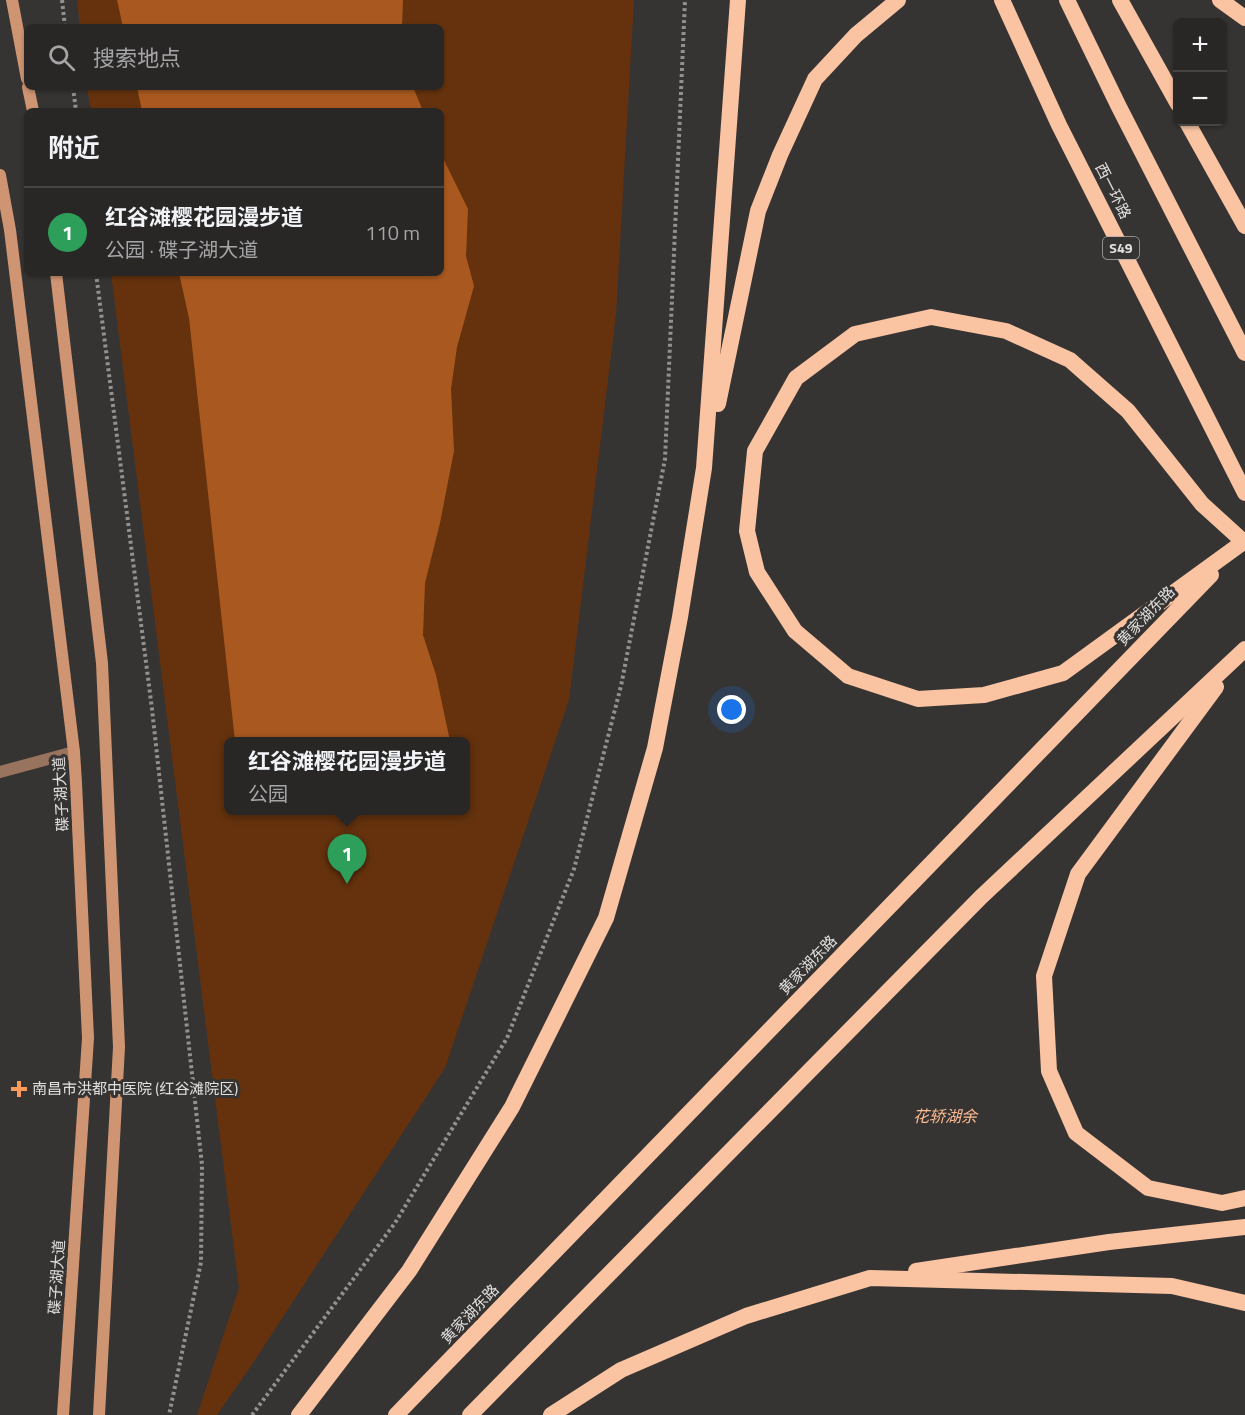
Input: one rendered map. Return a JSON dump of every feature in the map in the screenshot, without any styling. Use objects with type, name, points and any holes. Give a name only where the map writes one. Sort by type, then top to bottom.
[{"type":"highway","points":[[704,468],[738,0]]},
{"type":"highway","points":[[299,1415],[409,1271],[512,1107],[606,918],[655,748],[680,617],[704,468],[758,212],[780,154],[815,79],[856,36],[898,0]]},
{"type":"highway","name":"西一环路","points":[[1002,0],[1059,125],[1245,493]]},
{"type":"highway","points":[[1067,0],[1245,353]]},
{"type":"highway","points":[[1120,0],[1173,95]]},
{"type":"highway","points":[[1220,0],[1245,18]]},
{"type":"highway","points":[[1189,126],[1245,226]]},
{"type":"highway","points":[[931,317],[1005,331],[1070,360],[1128,411],[1202,504],[1244,542],[1063,673],[984,695],[918,699],[848,676],[795,631],[758,572],[747,531],[756,451],[796,378],[855,334],[931,317]]},
{"type":"highway","name":"黄家湖东路","points":[[396,1415],[1244,542]]},
{"type":"highway","points":[[1243,652],[1078,874],[1044,976],[1049,1071],[1076,1134],[1148,1188],[1222,1203],[1245,1198]]},
{"type":"highway","points":[[470,1415],[981,897],[1243,652]]},
{"type":"highway","points":[[551,1415],[621,1370],[746,1316],[870,1278],[1109,1242],[1245,1227]]},
{"type":"highway","points":[[870,1278],[1172,1286],[1245,1303]]},
{"type":"main road","points":[[12,0],[24,63]]},
{"type":"main road","points":[[29,90],[32,108]]},
{"type":"main road","name":"碟子湖大道","points":[[0,175],[10,230],[74,753],[88,1038],[63,1415]]},
{"type":"main road","points":[[56,276],[102,663],[119,1047],[99,1415]]},
{"type":"street","points":[[0,772],[74,753]]},
{"type":"path","points":[[62,0],[65,24]]},
{"type":"path","points":[[252,1415],[395,1223],[507,1038],[574,869],[621,686],[665,459],[685,0]]},
{"type":"path","points":[[73,90],[76,108]]},
{"type":"path","points":[[96,276],[152,709],[202,1165],[201,1262],[169,1415]]},
{"type":"shaded area","points":[[77,0],[634,0],[616,314],[569,700],[445,1068],[217,1415],[197,1415],[239,1288],[111,276],[444,276],[444,108],[90,108],[88,90],[444,90],[444,24],[80,24]]},
{"type":"shaded area","points":[[117,0],[403,0],[402,24],[122,24]]},
{"type":"shaded area","points":[[138,90],[414,90],[422,108],[141,108]]},
{"type":"shaded area","points":[[444,160],[468,209],[466,256],[474,286],[457,347],[451,389],[454,451],[425,583],[423,635],[436,675],[449,737],[235,737],[189,318],[180,276],[444,276]]},
{"type":"pier","name":"花轿湖余","points":[[875,111],[917,120],[1131,515],[1245,740],[1245,1366],[1228,1360],[1042,1337],[841,1381],[765,1415],[420,1415],[506,1271],[433,1189],[467,1140],[545,1207],[589,1134],[742,860],[770,487],[872,114]]},
{"type":"place","name":"红谷滩樱花园漫步道","points":[[347,884]]},
{"type":"place","name":"南昌市洪都中医院 (红谷滩院区)","points":[[19,1089]]}]
